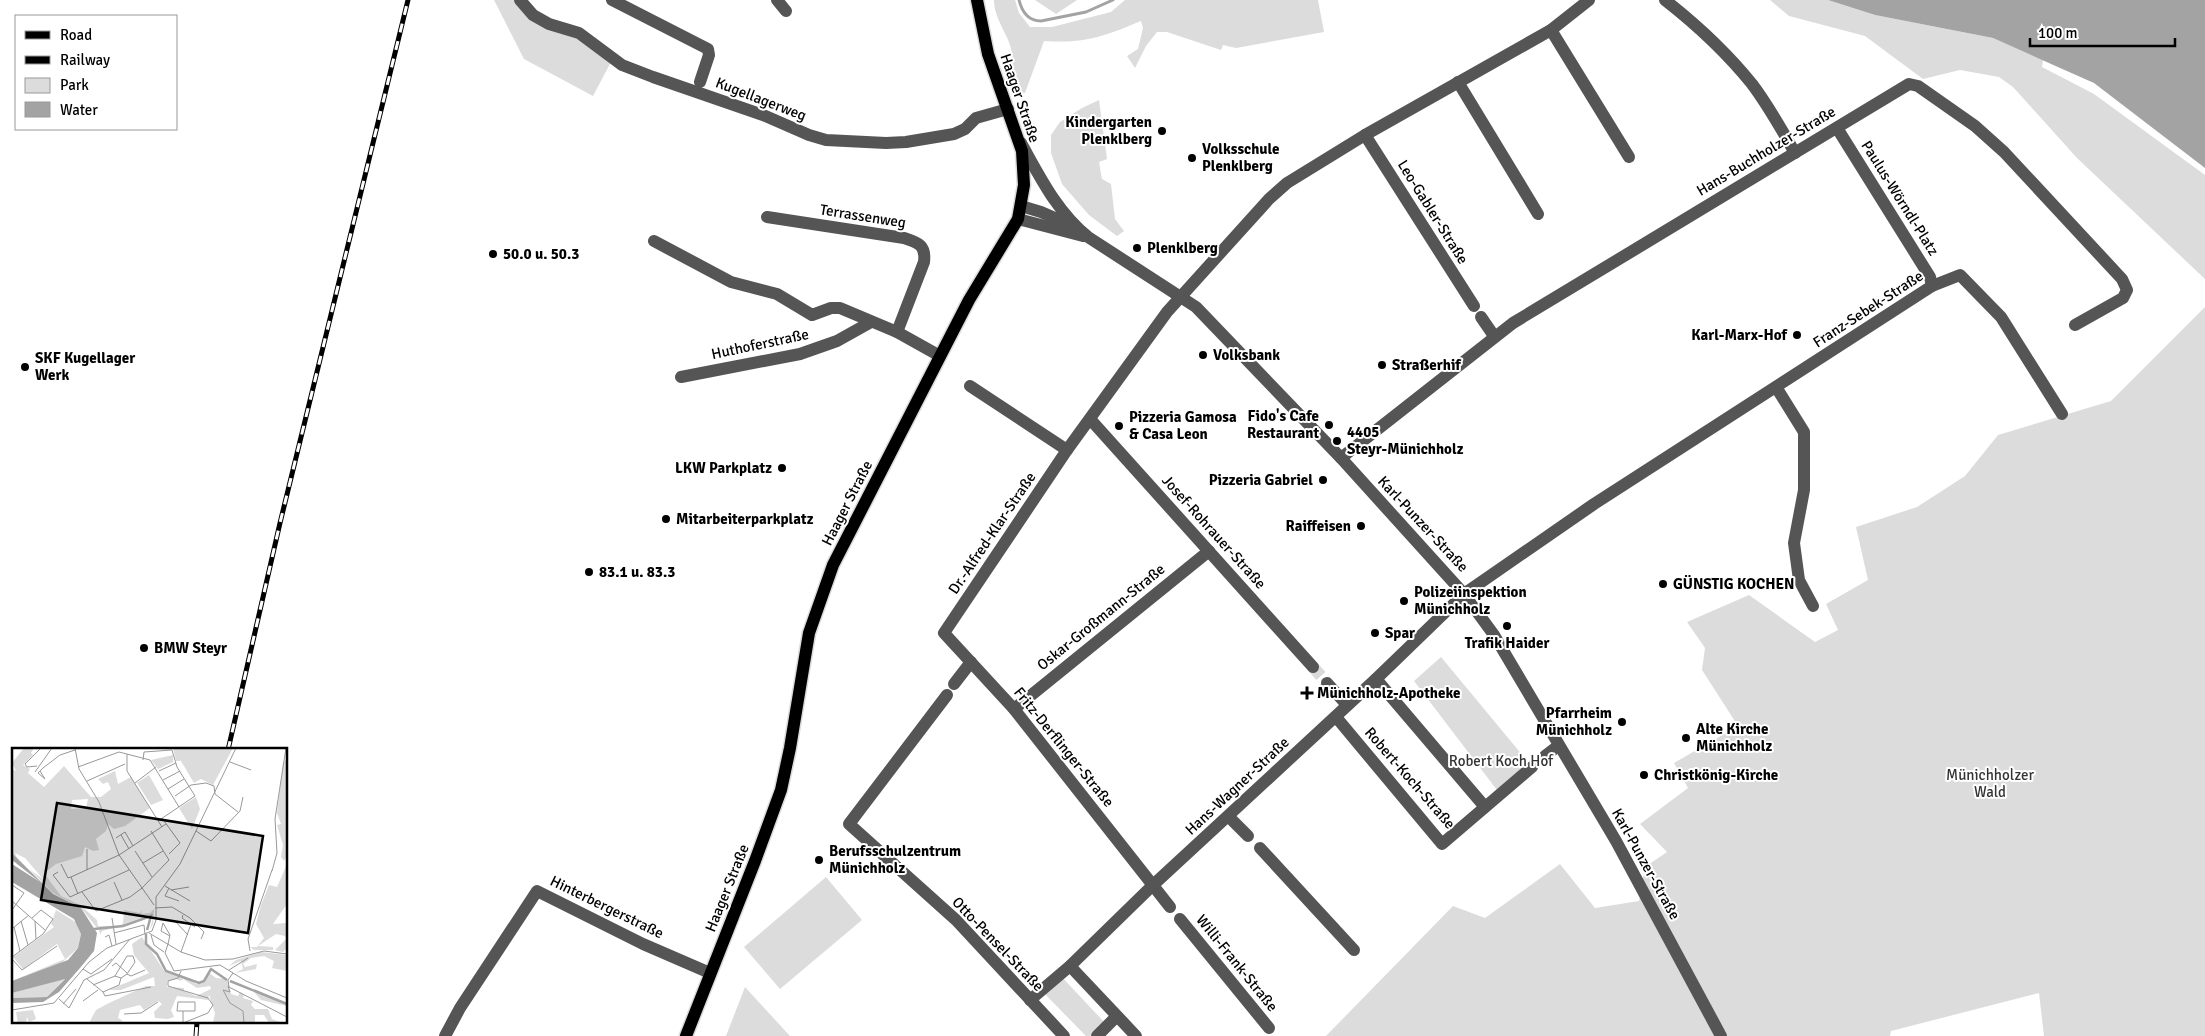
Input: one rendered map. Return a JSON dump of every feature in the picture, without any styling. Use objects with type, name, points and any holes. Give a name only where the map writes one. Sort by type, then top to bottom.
[{"type":"main road","name":"Haager Straße","points":[[686,1036],[756,861],[781,790],[790,748],[803,659],[817,605],[851,528],[968,300],[1019,213],[1024,167],[1018,136],[988,54],[977,0]]},
{"type":"street","name":"Kugellagerweg","points":[[520,0],[533,14],[549,24],[579,33],[622,65],[763,115],[809,135],[826,140],[886,143],[906,142],[954,134],[965,129],[976,118],[1008,109]]},
{"type":"street","points":[[612,0],[708,50],[709,55],[700,82]]},
{"type":"street","points":[[777,0],[786,11]]},
{"type":"street","points":[[1180,296],[1281,188],[1365,135],[1551,30],[1589,0]]},
{"type":"street","points":[[1665,0],[1691,20],[1727,56],[1752,85],[1795,153]]},
{"type":"street","points":[[1551,30],[1630,157]]},
{"type":"street","points":[[1458,82],[1538,214]]},
{"type":"street","name":"Hans-Buchholzer-Straße","points":[[1341,458],[1494,336],[1655,236],[1909,84],[1918,86],[1975,126],[2004,152],[2124,284],[2127,290],[2123,298],[2075,325]]},
{"type":"street","name":"Paulus-Wörndl-Platz","points":[[1837,128],[1930,277],[1932,286]]},
{"type":"street","name":"Leo-Gabler-Straße","points":[[1365,135],[1494,336]]},
{"type":"street","name":"Karl-Punzer-Straße","points":[[1018,136],[1044,186],[1076,227],[1088,237],[1180,296],[1208,319],[1341,458],[1464,594],[1494,635],[1616,841],[1721,1036]]},
{"type":"street","name":"Karl-Punzer-Straße","points":[[1019,213],[1041,212],[1076,227]]},
{"type":"street","name":"Karl-Punzer-Straße","points":[[1019,213],[1088,237]]},
{"type":"street","name":"Terrassenweg","points":[[767,217],[904,238],[919,244],[925,252],[924,262],[897,332]]},
{"type":"street","name":"Huthoferstraße","points":[[654,241],[731,282],[777,294],[812,315],[831,308],[840,308],[897,332],[940,356]]},
{"type":"street","name":"Franz-Sebek-Straße","points":[[1464,594],[1594,504],[1932,286],[1960,275],[2001,317],[2062,414]]},
{"type":"street","name":"Dr.-Alfred-Klar-Straße","points":[[944,634],[1067,450],[1180,296]]},
{"type":"street","name":"Huthoferstraße","points":[[680,377],[800,354],[837,341],[871,322]]},
{"type":"street","points":[[970,386],[1067,450]]},
{"type":"street","points":[[1776,387],[1804,432],[1804,490],[1794,543],[1799,580],[1814,606]]},
{"type":"street","name":"Josef-Rohrauer-Straße","points":[[1090,419],[1313,667]]},
{"type":"street","name":"Oskar-Großmann-Straße","points":[[1014,709],[1209,551]]},
{"type":"street","name":"Hans-Wagner-Straße","points":[[1030,1000],[1070,966],[1152,886],[1336,717],[1464,594]]},
{"type":"street","name":"Fritz-Derflinger-Straße","points":[[944,634],[1014,709],[1152,886]]},
{"type":"street","points":[[954,684],[971,662]]},
{"type":"street","points":[[1376,679],[1485,807]]},
{"type":"street","points":[[1327,683],[1347,705]]},
{"type":"street","name":"Otto-Pensel-Straße","points":[[947,695],[849,824],[956,920],[1064,1036]]},
{"type":"street","name":"Robert-Koch-Straße","points":[[1336,717],[1442,844],[1532,767]]},
{"type":"street","points":[[1545,756],[1558,746]]},
{"type":"street","points":[[1229,817],[1248,836]]},
{"type":"street","points":[[1260,848],[1354,950]]},
{"type":"street","points":[[1152,886],[1170,907]]},
{"type":"street","name":"Hinterbergerstraße","points":[[446,1036],[460,1008],[535,892],[541,891],[643,944],[710,973]]},
{"type":"street","name":"Willi-Frank-Straße","points":[[1180,919],[1269,1028]]},
{"type":"street","points":[[1070,966],[1116,1017],[1136,1036]]},
{"type":"street","points":[[1097,1036],[1116,1017]]},
{"type":"green space","points":[[494,0],[516,0],[573,34],[611,62],[593,96],[524,59]]},
{"type":"green space","points":[[994,0],[1015,0],[1019,13],[1030,27],[1052,27],[1111,12],[1125,0],[1318,0],[1324,32],[1236,48],[1223,45],[1221,50],[1167,32],[1157,32],[1146,46],[1135,68],[1127,56],[1138,49],[1143,28],[1141,21],[1094,38],[1058,42],[1044,41],[1025,93],[1015,93],[1012,83],[1012,53],[996,14]]},
{"type":"green space","points":[[1035,0],[1077,0],[1056,14]]},
{"type":"green space","points":[[1770,0],[1828,0],[1875,15],[1993,38],[2043,60],[2042,67],[2094,94],[2205,175],[2205,279],[2077,158],[2013,87],[1999,77],[1960,70],[1923,79],[1865,36],[1789,16]]},
{"type":"green space","points":[[1099,100],[1107,159],[1099,162],[1102,179],[1111,184],[1115,219],[1124,231],[1117,236],[1089,215],[1062,184],[1051,153],[1051,135],[1060,122]]},
{"type":"green space","name":"Münichholzer Wald","points":[[2205,307],[2205,1036],[2044,1036],[2039,993],[1891,1031],[1890,1036],[1326,1036],[1453,906],[1485,918],[1560,864],[1595,908],[1639,901],[1645,867],[1667,852],[1640,824],[1688,788],[1674,763],[1738,726],[1702,670],[1705,648],[1687,622],[1749,595],[1815,642],[1838,630],[1826,604],[1868,580],[1856,527],[1917,507],[1965,476],[1998,435],[2111,401]]},
{"type":"green space","name":"Robert Koch Hof","points":[[1441,657],[1529,763],[1500,794],[1414,681]]},
{"type":"green space","points":[[826,877],[862,920],[780,989],[744,947]]},
{"type":"green space","points":[[1059,974],[1104,1022],[1090,1036],[1086,1036],[1041,990]]},
{"type":"green space","points":[[745,987],[790,1036],[726,1036]]},
{"type":"water","points":[[1828,0],[2205,0],[2205,168],[2094,83],[1993,38],[1875,15]]},
{"type":"waterway","points":[[1019,0],[1026,15],[1036,21],[1086,12],[1113,0]]},
{"type":"tunnel","points":[[1313,667],[1327,683]]},
{"type":"railway","points":[[228,748],[280,523],[408,0]]},
{"type":"railway","points":[[196,1036],[197,1024]]},
{"type":"place","name":"Kindergarten Plenklberg","points":[[1162,131]]},
{"type":"place","name":"Volksschule Plenklberg","points":[[1192,158]]},
{"type":"place","name":"Plenklberg","points":[[1137,248]]},
{"type":"place","name":"50.0 u. 50.3","points":[[493,254]]},
{"type":"place","name":"Karl-Marx-Hof","points":[[1797,335]]},
{"type":"place","name":"Volksbank","points":[[1203,355]]},
{"type":"place","name":"Straßerhif","points":[[1382,365]]},
{"type":"place","name":"SKF Kugellager Werk","points":[[25,367]]},
{"type":"place","name":"Fido's Cafe Restaurant","points":[[1329,425]]},
{"type":"place","name":"Pizzeria Gamosa & Casa Leon","points":[[1119,426]]},
{"type":"place","name":"4405 Steyr-Münichholz","points":[[1337,441]]},
{"type":"place","name":"LKW Parkplatz","points":[[782,468]]},
{"type":"place","name":"Pizzeria Gabriel","points":[[1323,480]]},
{"type":"place","name":"Mitarbeiterparkplatz","points":[[666,519]]},
{"type":"place","name":"Raiffeisen","points":[[1361,526]]},
{"type":"place","name":"83.1 u. 83.3","points":[[589,572]]},
{"type":"place","name":"GÜNSTIG KOCHEN","points":[[1663,584]]},
{"type":"place","name":"Polizeiinspektion Münichholz","points":[[1404,601]]},
{"type":"place","name":"Trafik Haider","points":[[1507,626]]},
{"type":"place","name":"Spar","points":[[1375,633]]},
{"type":"place","name":"BMW Steyr","points":[[144,648]]},
{"type":"place","name":"Münichholz-Apotheke","points":[[1307,693]]},
{"type":"place","name":"Pfarrheim Münichholz","points":[[1622,722]]},
{"type":"place","name":"Alte Kirche Münichholz","points":[[1686,738]]},
{"type":"place","name":"Christkönig-Kirche","points":[[1644,775]]},
{"type":"place","name":"Berufsschulzentrum Münichholz","points":[[819,860]]}]
